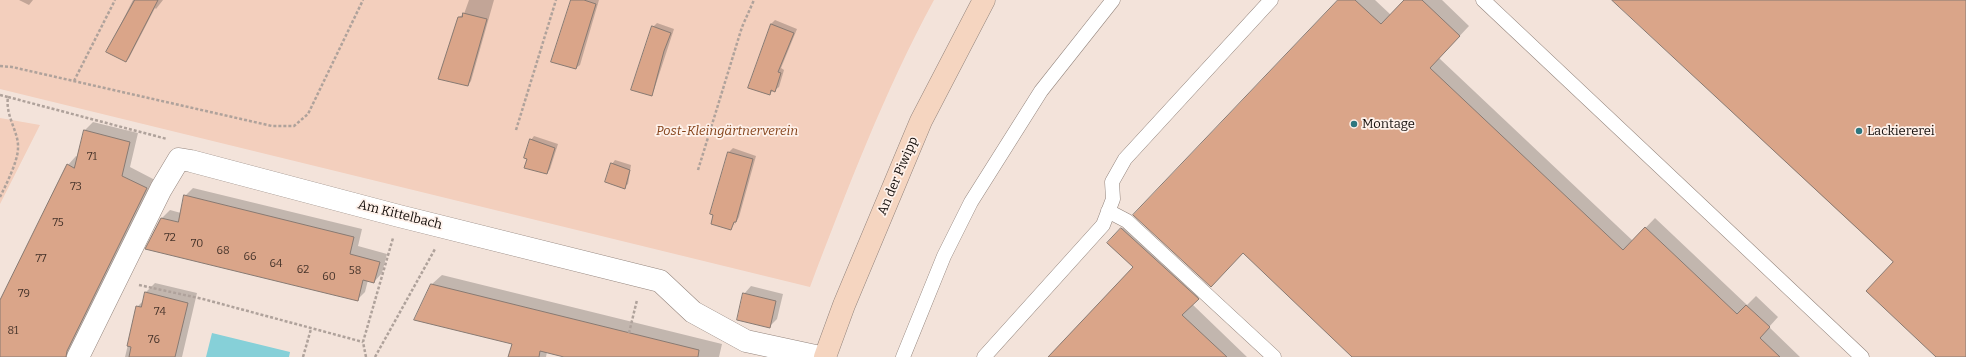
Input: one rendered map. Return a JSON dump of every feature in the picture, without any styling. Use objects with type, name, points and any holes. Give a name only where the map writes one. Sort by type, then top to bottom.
[{"type":"street","name":"An der Piwipp","points":[[825,357],[844,305],[921,121],[984,0]]},
{"type":"street","name":"Am Kittelbach","points":[[179,159],[660,281],[693,312],[746,341],[820,357]]},
{"type":"street","points":[[78,357],[161,189],[179,159]]},
{"type":"lane","points":[[902,357],[944,256],[971,202],[1041,91],[1113,0]]},
{"type":"lane","points":[[984,357],[1103,225],[1112,199],[1112,182],[1125,159],[1271,0]]},
{"type":"lane","points":[[1483,0],[1862,357]]},
{"type":"lane","points":[[1108,212],[1127,221],[1274,357]]},
{"type":"path","points":[[74,81],[115,0]]},
{"type":"path","points":[[0,66],[12,67],[272,126],[294,126],[308,114],[363,0]]},
{"type":"path","points":[[516,130],[556,0]]},
{"type":"path","points":[[698,170],[742,27],[754,0]]},
{"type":"path","points":[[0,95],[175,142],[179,159]]},
{"type":"path","points":[[0,197],[10,175],[18,148],[7,105],[8,97]]},
{"type":"path","points":[[366,357],[363,342],[399,216]]},
{"type":"path","points":[[375,357],[447,227]]},
{"type":"path","points":[[629,333],[643,276]]},
{"type":"path","points":[[116,280],[203,300],[363,342]]},
{"type":"path","points":[[303,357],[311,329]]},
{"type":"green space","name":"Post-Kleingärtnerverein","points":[[0,0],[934,0],[899,70],[867,142],[810,287],[0,89]]},
{"type":"green space","points":[[0,118],[40,125],[0,204]]},
{"type":"water","points":[[212,333],[290,352],[289,357],[206,357]]},
{"type":"building","points":[[135,0],[158,0],[126,62],[106,52]]},
{"type":"building","points":[[571,0],[584,0],[596,4],[576,69],[551,62]]},
{"type":"building","name":"Montage","points":[[1338,0],[1355,0],[1381,24],[1404,0],[1422,0],[1460,36],[1430,68],[1623,250],[1645,227],[1737,314],[1746,305],[1770,327],[1760,338],[1780,357],[1352,357],[1243,253],[1211,287],[1133,215]]},
{"type":"building","name":"Lackiererei","points":[[1612,0],[1966,0],[1966,357],[1936,357],[1866,291],[1893,262]]},
{"type":"building","points":[[463,13],[487,19],[468,86],[438,79],[458,17],[462,17]]},
{"type":"building","points":[[771,24],[794,33],[778,72],[781,73],[775,92],[771,90],[770,95],[748,88]]},
{"type":"building","points":[[652,26],[671,33],[664,51],[652,96],[631,90]]},
{"type":"building","points":[[84,130],[130,142],[122,176],[147,188],[67,351],[66,357],[0,357],[0,300],[67,164],[74,168]]},
{"type":"building","points":[[530,139],[555,148],[547,174],[524,168],[527,159],[524,158]]},
{"type":"building","points":[[728,152],[753,159],[736,222],[734,222],[731,230],[711,224],[713,215],[710,214]]},
{"type":"building","points":[[611,163],[630,170],[625,189],[605,182]]},
{"type":"building","points":[[184,195],[354,237],[350,254],[380,262],[374,283],[363,280],[358,301],[145,249],[161,218],[178,222]]},
{"type":"building","points":[[1121,228],[1199,299],[1182,315],[1227,357],[1048,357],[1133,267],[1107,243]]},
{"type":"building","points":[[431,284],[699,350],[698,357],[564,357],[540,351],[539,357],[508,357],[512,344],[414,320]]},
{"type":"building","points":[[145,292],[188,303],[175,357],[129,357],[131,347],[127,346],[136,306],[141,307]]},
{"type":"building","points":[[743,293],[776,301],[770,328],[737,320]]},
{"type":"place","name":"Montage","points":[[1354,124]]},
{"type":"place","name":"Lackiererei","points":[[1859,131]]}]
